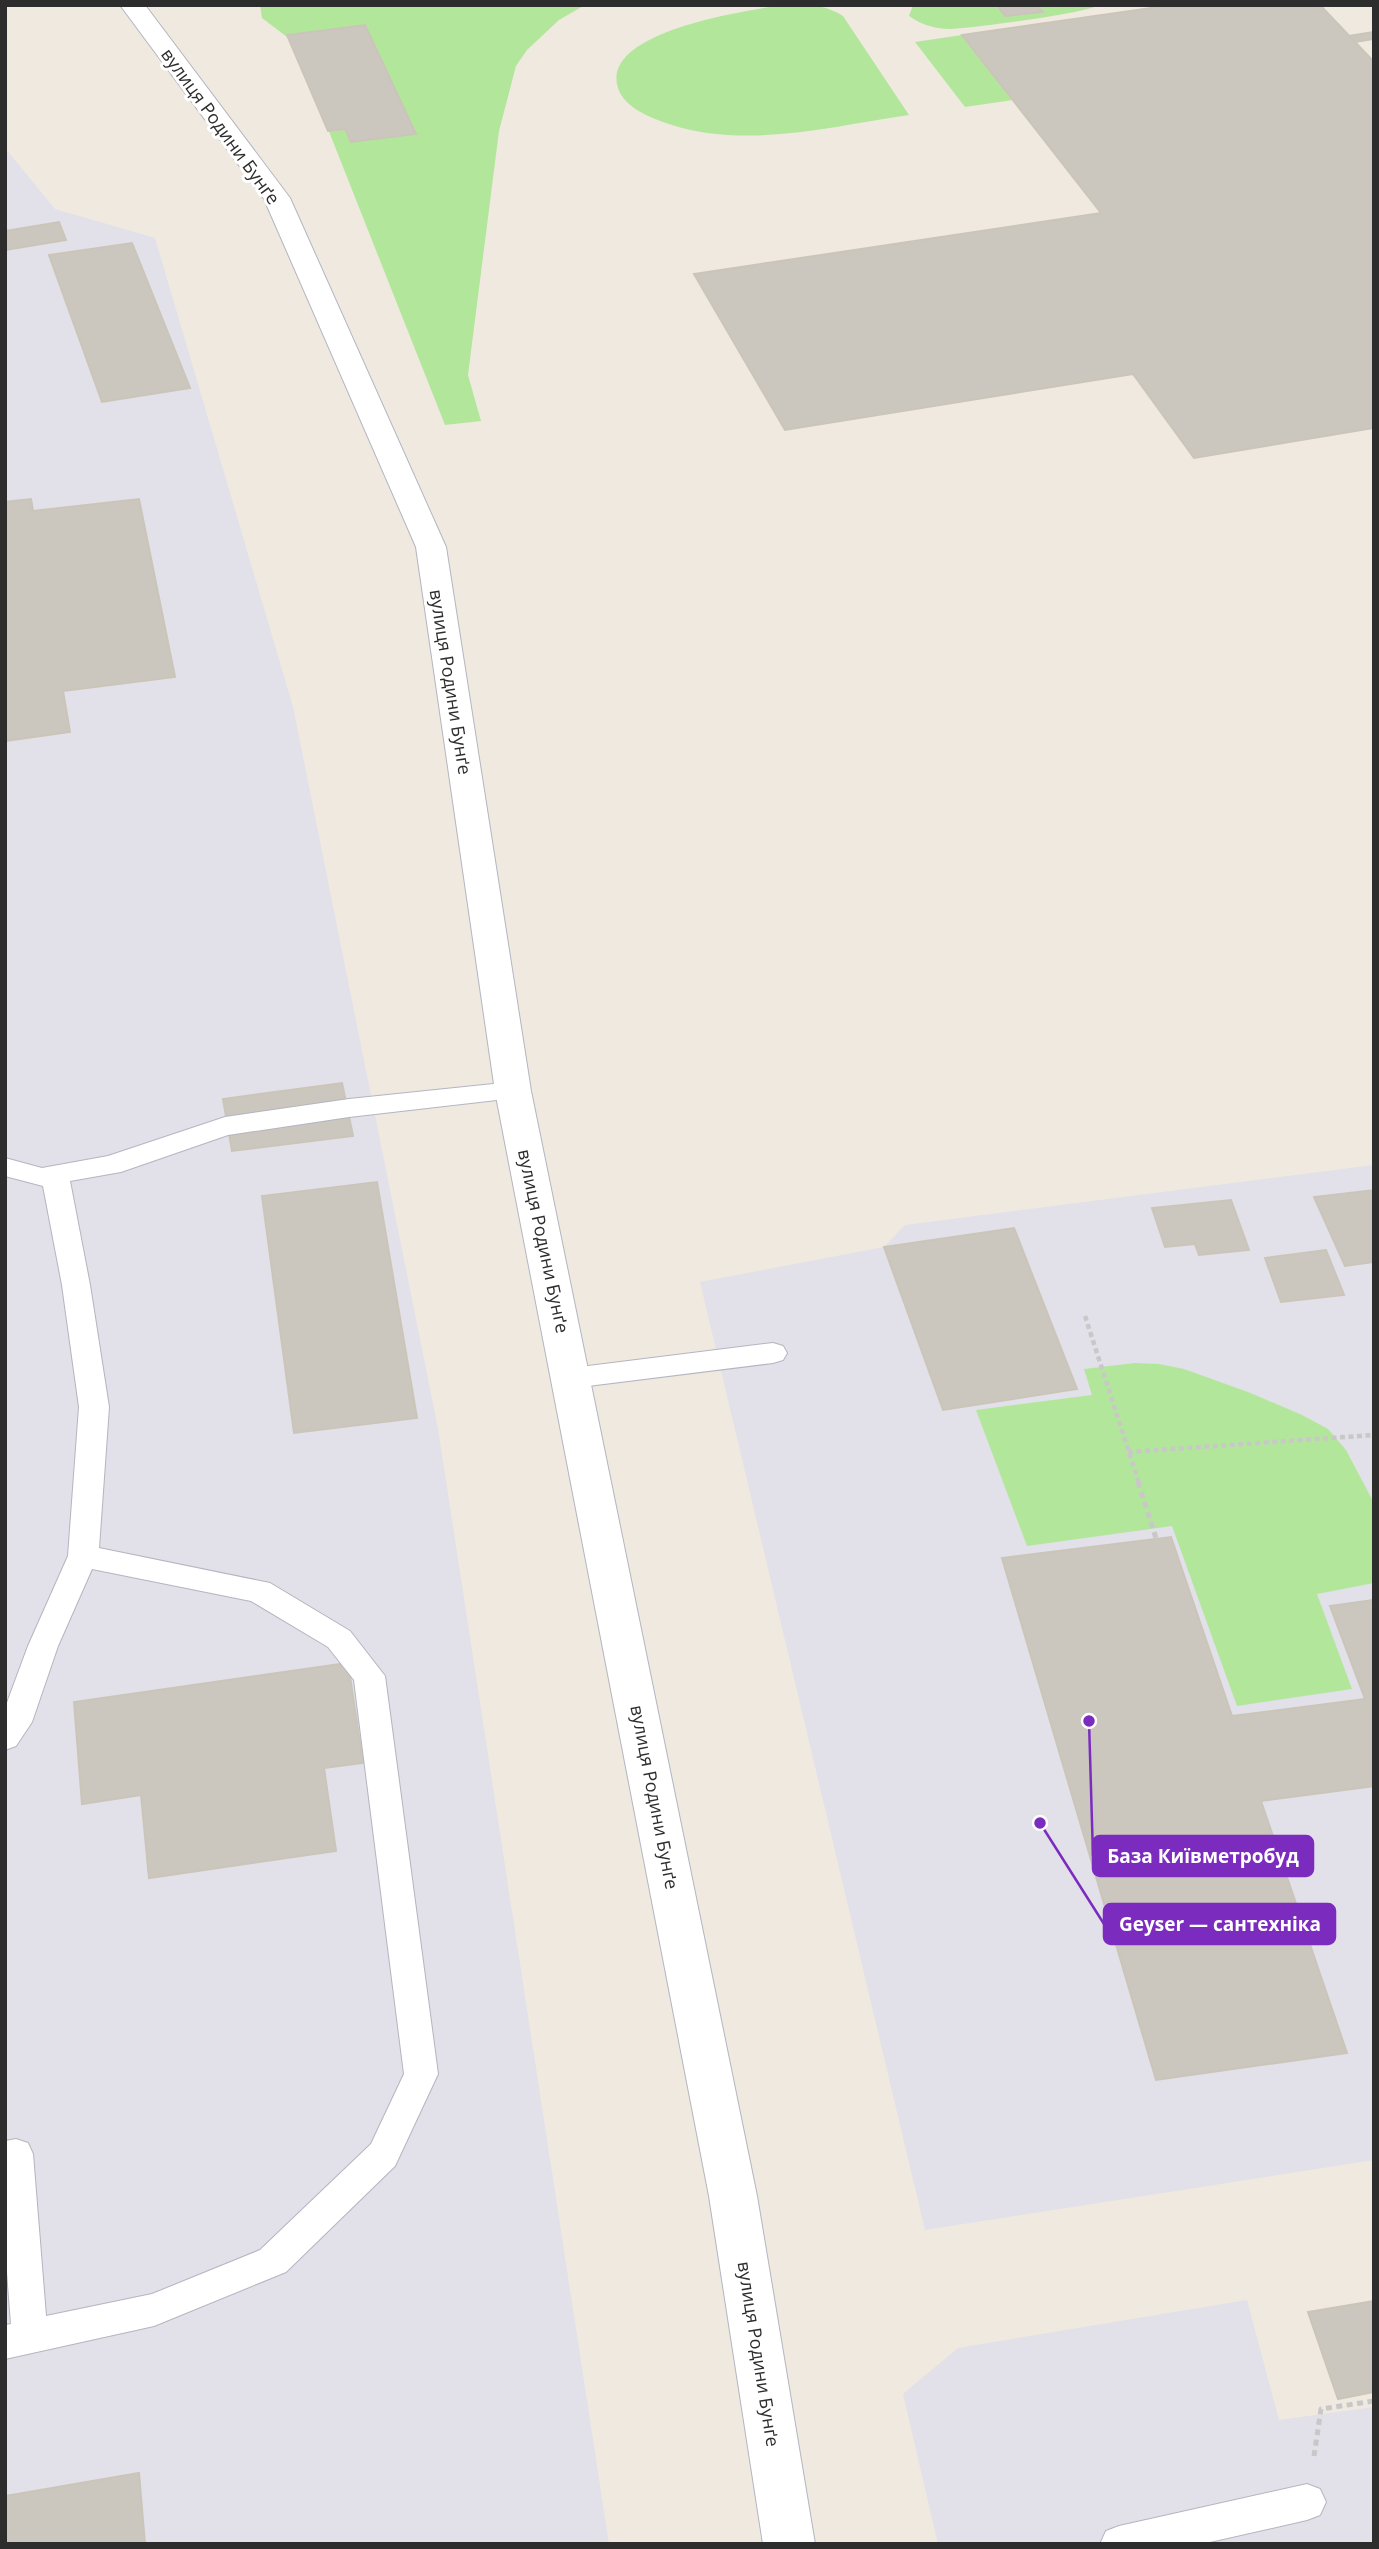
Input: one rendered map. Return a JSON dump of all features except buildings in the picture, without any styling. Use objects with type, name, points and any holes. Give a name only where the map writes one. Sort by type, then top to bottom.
[{"type":"street","name":"вулиця Родини Бунґе","points":[[132,5],[278,198],[431,547],[513,1091],[733,2196],[789,2544]]},
{"type":"lane","points":[[5,1167],[42,1177],[111,1165],[225,1126],[349,1108],[513,1091]]},
{"type":"lane","points":[[5,1737],[16,1722],[43,1646],[83,1556],[94,1407],[76,1285],[55,1175]]},
{"type":"lane","points":[[572,1378],[773,1353]]},
{"type":"lane","points":[[5,2156],[16,2154],[18,2339],[154,2310],[272,2261],[383,2155],[421,2074],[369,1675],[339,1639],[259,1591],[83,1556]]},
{"type":"lane","points":[[1119,2544],[1307,2501]]},
{"type":"path","points":[[1085,1316],[1156,1538]]},
{"type":"path","points":[[1128,1452],[1374,1435]]},
{"type":"path","points":[[1307,2501],[1321,2409],[1374,2401]]},
{"type":"shaded area","points":[[5,148],[55,209],[155,238],[293,707],[438,1429],[609,2544],[5,2544]]},
{"type":"shaded area","points":[[1374,1165],[1374,2160],[925,2230],[700,1282],[884,1247],[905,1225]]},
{"type":"shaded area","points":[[1247,2300],[1279,2420],[1374,2407],[1374,2544],[938,2544],[903,2394],[958,2348]]},
{"type":"green space","points":[[260,5],[585,5],[559,20],[527,50],[516,66],[499,131],[468,375],[481,421],[445,425],[328,129],[345,129],[352,142],[415,134],[262,18]]},
{"type":"green space","points":[[782,5],[821,7],[843,16],[909,115],[790,133],[730,135],[701,132],[664,123],[640,112],[621,95],[618,88],[618,68],[631,52],[652,38],[710,19]]},
{"type":"green space","points":[[913,5],[1099,5],[1002,24],[949,29],[928,26],[909,16]]},
{"type":"green space","points":[[962,35],[1013,100],[965,107],[915,42]]},
{"type":"green space","points":[[1135,1363],[1184,1369],[1248,1392],[1328,1429],[1346,1450],[1374,1503],[1374,1583],[1317,1594],[1352,1689],[1237,1706],[1172,1526],[1027,1546],[976,1410],[1092,1395],[1084,1369]]},
{"type":"place","name":"База Київметробуд","points":[[1089,1721]]},
{"type":"place","name":"Geyser — сантехніка","points":[[1040,1823]]}]
